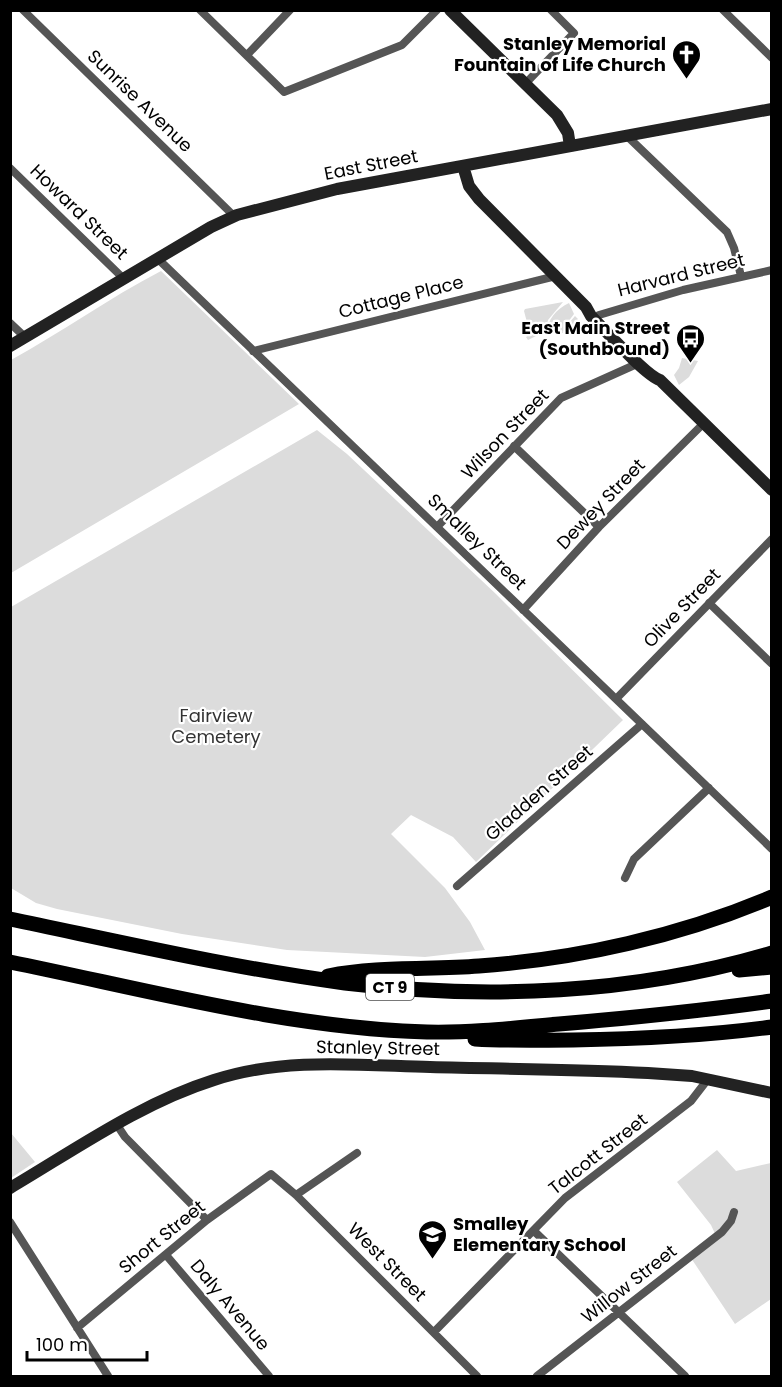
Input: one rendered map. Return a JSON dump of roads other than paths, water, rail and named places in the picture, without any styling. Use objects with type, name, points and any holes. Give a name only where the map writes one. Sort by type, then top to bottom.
[{"type":"highway","points":[[315,979],[363,970],[479,966],[583,952],[680,929],[771,897]]},
{"type":"highway","name":"CT 9","points":[[10,919],[244,967],[315,979],[401,988],[495,991],[591,987],[703,972],[771,953]]},
{"type":"highway","points":[[10,962],[279,1017],[488,1040],[587,1040],[681,1036],[771,1027]]},
{"type":"highway","points":[[703,972],[771,967]]},
{"type":"highway","points":[[425,1032],[610,1020],[771,1001]]},
{"type":"main road","points":[[450,10],[562,122],[568,133],[570,146]]},
{"type":"main road","name":"East Street","points":[[10,346],[211,227],[234,216],[327,192],[771,109]]},
{"type":"main road","points":[[463,166],[474,195],[586,307],[591,316],[652,376],[660,380],[771,490]]},
{"type":"main road","points":[[586,307],[599,315],[656,371],[660,380]]},
{"type":"main road","name":"Stanley Street","points":[[10,1188],[155,1103],[202,1084],[249,1071],[298,1065],[630,1072],[708,1079],[771,1093]]},
{"type":"street","name":"Sunrise Avenue","points":[[23,10],[234,216]]},
{"type":"street","points":[[200,10],[284,92],[402,45],[437,10]]},
{"type":"street","points":[[247,55],[290,10]]},
{"type":"street","points":[[525,84],[574,33],[551,10]]},
{"type":"street","points":[[723,10],[771,58]]},
{"type":"street","points":[[627,136],[727,232],[734,248],[741,276]]},
{"type":"street","name":"Howard Street","points":[[10,168],[124,279]]},
{"type":"street","name":"Smalley Street","points":[[158,259],[771,847]]},
{"type":"street","name":"Harvard Street","points":[[599,315],[683,290],[771,270]]},
{"type":"street","name":"Cottage Place","points":[[253,351],[556,276]]},
{"type":"street","points":[[10,322],[26,338]]},
{"type":"street","name":"Wilson Street","points":[[437,527],[561,398],[639,363]]},
{"type":"street","name":"Dewey Street","points":[[523,609],[599,527],[704,423]]},
{"type":"street","points":[[514,446],[599,527]]},
{"type":"street","name":"Olive Street","points":[[616,699],[771,540]]},
{"type":"street","points":[[709,603],[771,664]]},
{"type":"street","name":"Gladden Street","points":[[457,886],[642,724]]},
{"type":"street","points":[[626,878],[634,859],[709,788]]},
{"type":"street","name":"Talcott Street","points":[[434,1332],[565,1198],[691,1101],[708,1079]]},
{"type":"street","points":[[117,1125],[125,1137],[207,1220]]},
{"type":"street","points":[[296,1195],[357,1153]]},
{"type":"street","name":"Short Street","points":[[77,1328],[207,1220],[271,1174]]},
{"type":"street","name":"West Street","points":[[271,1174],[296,1195],[477,1377]]},
{"type":"street","name":"Willow Street","points":[[537,1377],[722,1232],[731,1221],[734,1212]]},
{"type":"street","points":[[10,1222],[108,1377]]},
{"type":"street","points":[[534,1231],[685,1377]]},
{"type":"street","name":"Daly Avenue","points":[[166,1255],[269,1377]]},
{"type":"place","name":"Stanley Memorial Fountain of Life Church","points":[[687,80]]},
{"type":"place","name":"East Main Street (Southbound)","points":[[691,364]]},
{"type":"place","name":"Smalley Elementary School","points":[[432,1260]]},
{"type":"park label","name":"Fairview Cemetery","points":[[216,726]]}]
